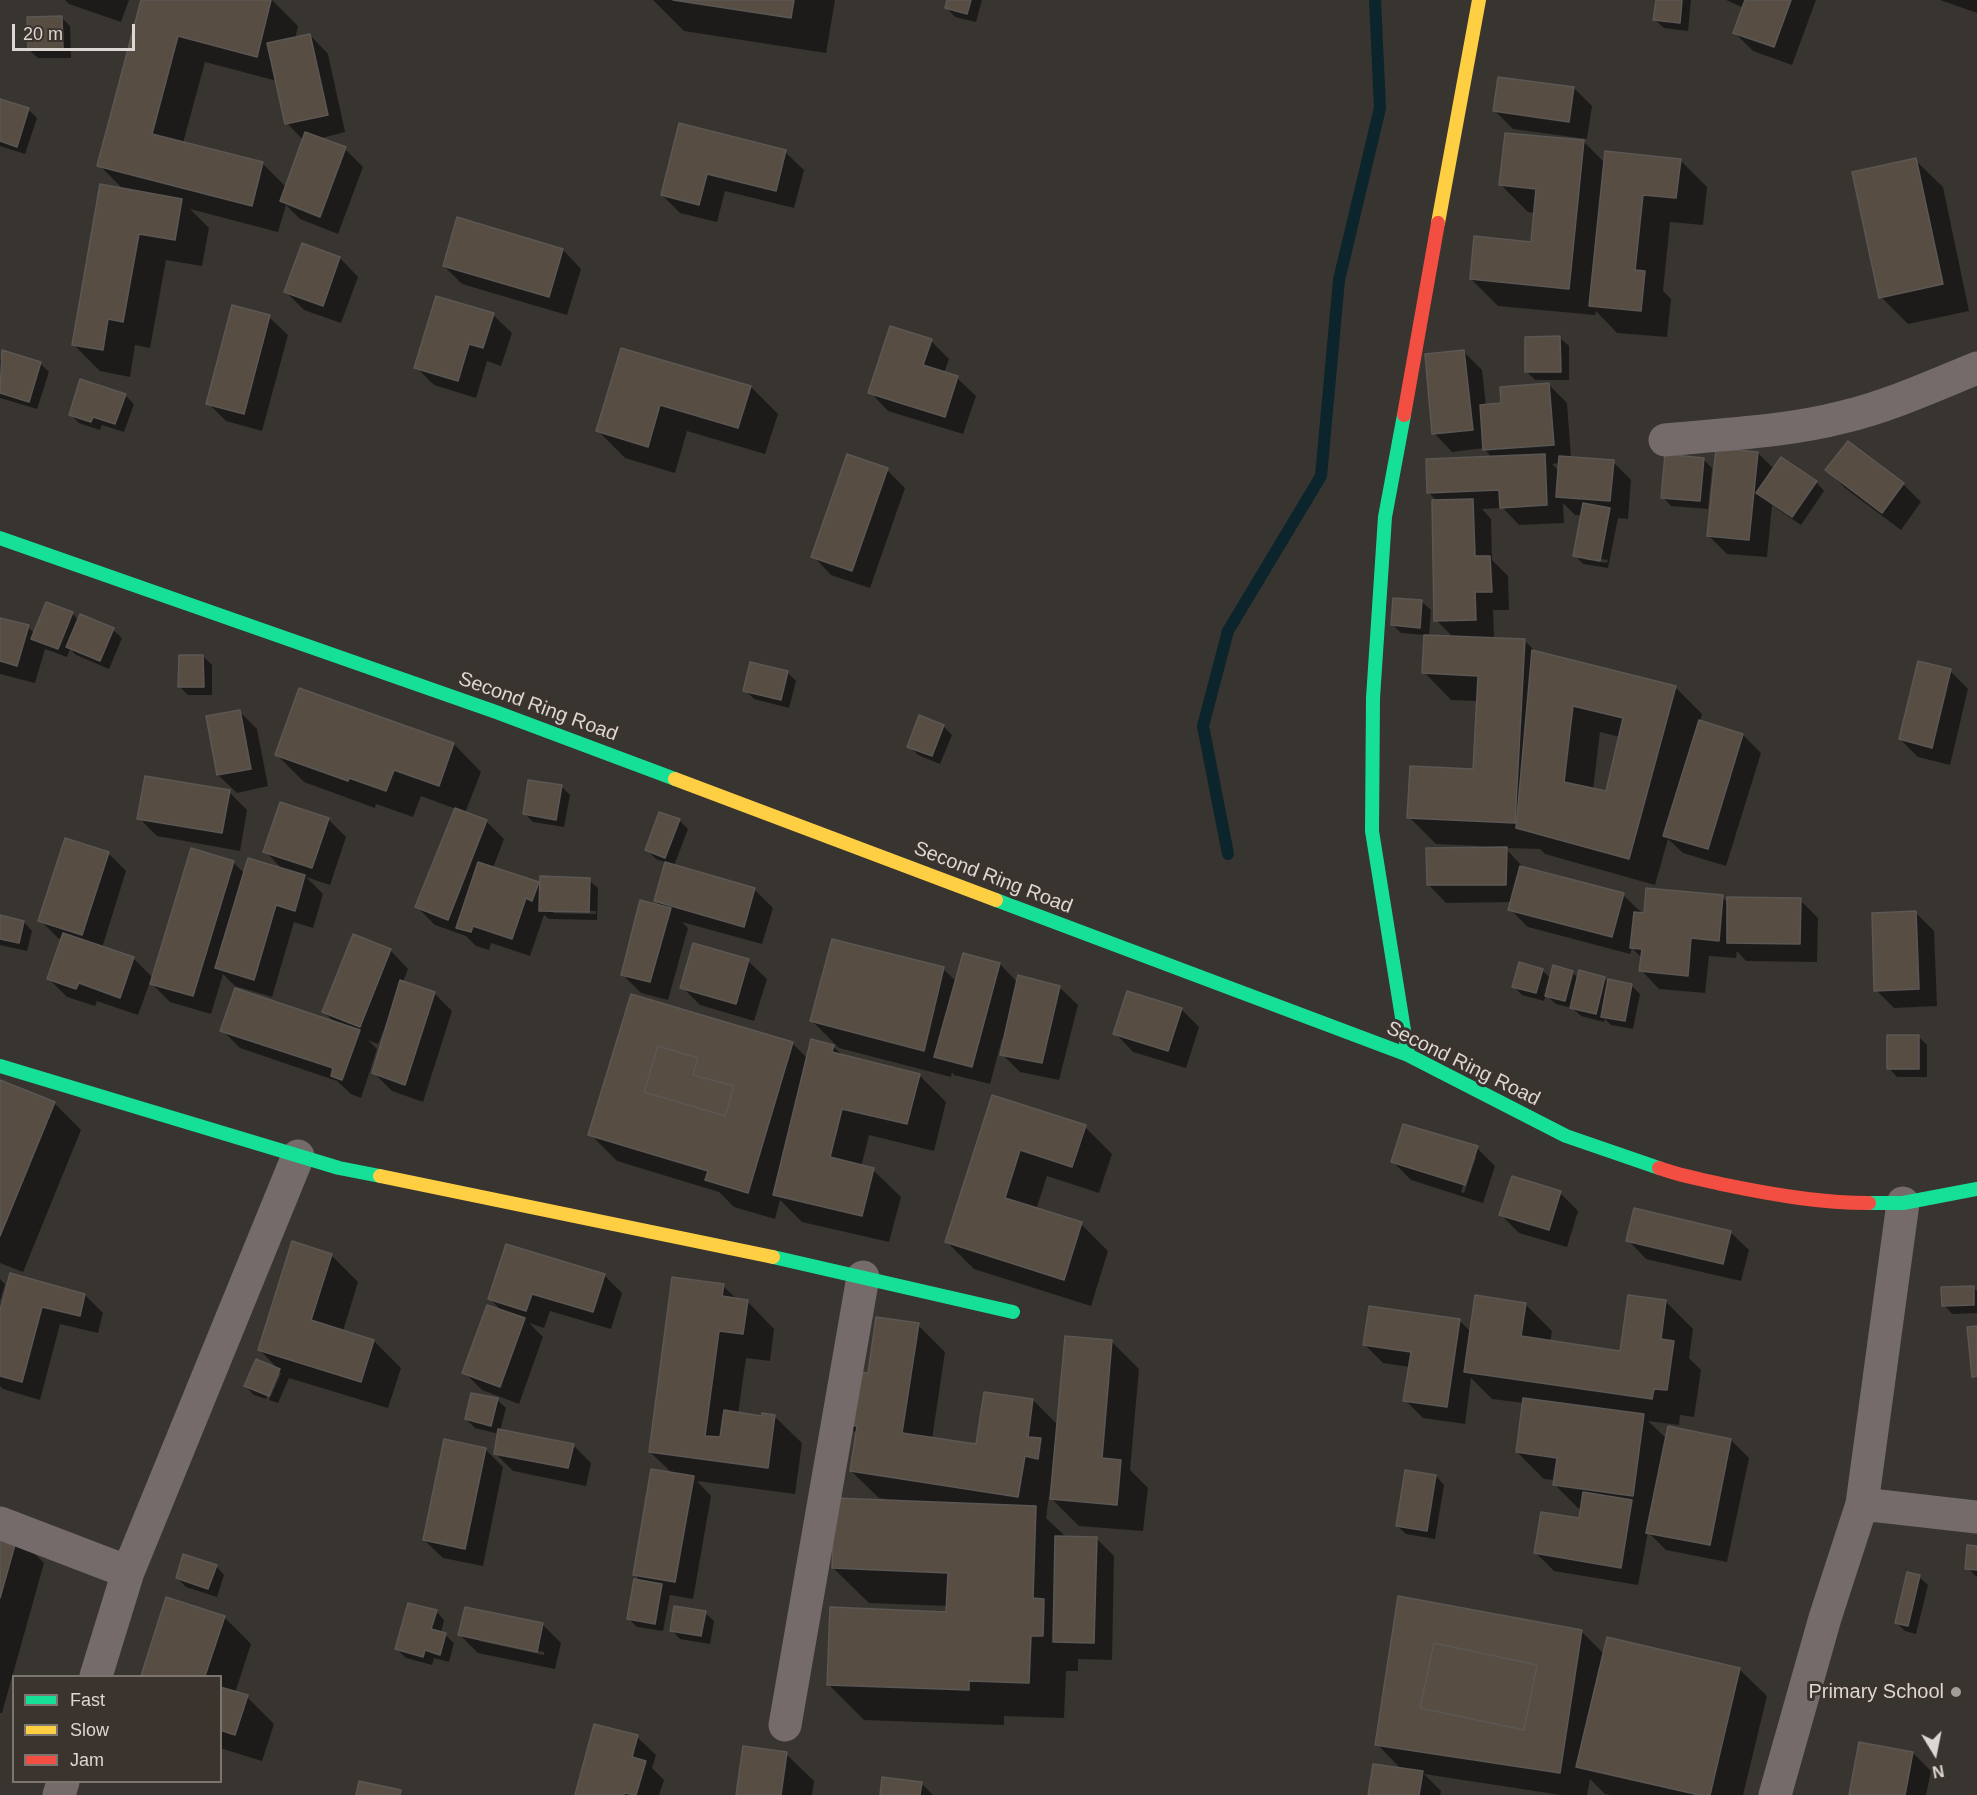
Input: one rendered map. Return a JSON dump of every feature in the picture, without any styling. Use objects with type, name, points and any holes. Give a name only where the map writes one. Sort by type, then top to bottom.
[{"type":"street","points":[[1408,1055],[1372,831],[1373,698],[1385,517],[1479,0]]},
{"type":"street","points":[[1665,440],[1770,430],[1843,417],[1904,398],[1977,368]]},
{"type":"street","name":"Second Ring Road","points":[[0,538],[496,712],[1408,1055],[1566,1136],[1676,1174],[1768,1194],[1839,1203],[1903,1203],[1977,1189]]},
{"type":"street","points":[[0,1066],[339,1168],[521,1203],[1013,1312]]},
{"type":"street","points":[[97,1675],[128,1572],[298,1156]]},
{"type":"street","points":[[1775,1795],[1825,1618],[1862,1504],[1903,1203]]},
{"type":"street","points":[[785,1725],[863,1277]]},
{"type":"street","points":[[1862,1504],[1977,1517]]},
{"type":"street","points":[[0,1523],[128,1572]]},
{"type":"building","points":[[141,0],[271,0],[257,57],[178,36],[152,134],[263,162],[252,206],[97,166]]},
{"type":"building","points":[[673,0],[794,0],[791,18]]},
{"type":"building","points":[[947,0],[971,0],[967,14],[945,8]]},
{"type":"building","points":[[1656,0],[1682,0],[1680,23],[1653,20]]},
{"type":"building","points":[[1745,0],[1791,0],[1774,47],[1733,33]]},
{"type":"building","points":[[62,16],[63,50],[28,50],[27,17]]},
{"type":"building","points":[[310,34],[328,115],[285,124],[267,43]]},
{"type":"building","points":[[1498,77],[1574,87],[1569,122],[1493,111]]},
{"type":"building","points":[[0,99],[29,108],[17,147],[0,141]]},
{"type":"building","points":[[679,123],[786,150],[776,191],[707,174],[699,205],[661,195]]},
{"type":"building","points":[[305,132],[346,147],[320,217],[280,201]]},
{"type":"building","points":[[1505,133],[1584,140],[1569,289],[1470,279],[1474,236],[1531,242],[1536,189],[1499,185]]},
{"type":"building","points":[[1605,151],[1681,159],[1676,198],[1643,195],[1635,270],[1645,271],[1641,311],[1589,306]]},
{"type":"building","points":[[1916,158],[1943,284],[1879,298],[1852,172]]},
{"type":"building","points":[[100,184],[182,199],[175,240],[139,234],[123,322],[108,319],[103,350],[72,345]]},
{"type":"building","points":[[457,217],[563,249],[549,297],[443,266]]},
{"type":"building","points":[[302,243],[340,257],[323,306],[284,292]]},
{"type":"building","points":[[436,296],[494,313],[483,348],[469,344],[458,381],[414,368]]},
{"type":"building","points":[[232,305],[270,315],[244,414],[206,404]]},
{"type":"building","points":[[890,326],[932,339],[923,365],[958,376],[945,417],[868,393]]},
{"type":"building","points":[[1560,336],[1561,372],[1525,372],[1525,337]]},
{"type":"building","points":[[621,348],[751,386],[738,428],[660,405],[648,447],[596,431]]},
{"type":"building","points":[[2,350],[41,362],[29,402],[0,393]]},
{"type":"building","points":[[1464,350],[1473,430],[1432,434],[1425,354]]},
{"type":"building","points":[[80,379],[126,394],[115,424],[93,417],[91,422],[69,415]]},
{"type":"building","points":[[1549,383],[1554,445],[1483,450],[1480,405],[1501,403],[1500,387]]},
{"type":"building","points":[[1848,441],[1904,483],[1882,513],[1825,470]]},
{"type":"building","points":[[1716,448],[1758,452],[1749,540],[1707,536]]},
{"type":"building","points":[[847,454],[888,468],[852,571],[811,557]]},
{"type":"building","points":[[1545,454],[1547,505],[1500,508],[1499,490],[1427,493],[1426,459]]},
{"type":"building","points":[[1665,454],[1704,458],[1700,501],[1661,498]]},
{"type":"building","points":[[1559,456],[1614,460],[1610,501],[1556,497]]},
{"type":"building","points":[[1781,457],[1817,481],[1792,517],[1756,493]]},
{"type":"building","points":[[1473,499],[1475,556],[1490,556],[1492,592],[1475,592],[1476,620],[1434,621],[1432,500]]},
{"type":"building","points":[[1583,503],[1610,508],[1600,561],[1573,556]]},
{"type":"building","points":[[1393,598],[1422,600],[1420,628],[1391,625]]},
{"type":"building","points":[[46,602],[73,612],[58,649],[31,639]]},
{"type":"building","points":[[80,614],[114,628],[100,661],[66,647]]},
{"type":"building","points":[[0,618],[29,625],[17,666],[0,661]]},
{"type":"building","points":[[1424,635],[1525,639],[1515,823],[1407,818],[1410,766],[1473,769],[1478,676],[1422,673]]},
{"type":"building","points":[[1532,650],[1676,686],[1629,859],[1516,828]],"holes":[[[1573,706],[1623,718],[1606,791],[1564,782]]]},
{"type":"building","points":[[179,655],[203,655],[204,687],[178,687]]},
{"type":"building","points":[[1918,661],[1951,669],[1932,748],[1899,739]]},
{"type":"building","points":[[750,662],[788,671],[781,700],[743,691]]},
{"type":"building","points":[[299,688],[454,743],[439,786],[394,770],[386,791],[349,778],[348,781],[275,755]]},
{"type":"building","points":[[240,710],[251,769],[217,775],[206,716]]},
{"type":"building","points":[[919,715],[944,725],[932,756],[907,747]]},
{"type":"building","points":[[1699,720],[1743,734],[1708,849],[1663,836]]},
{"type":"building","points":[[145,776],[230,790],[222,833],[137,819]]},
{"type":"building","points":[[528,780],[562,785],[556,820],[523,814]]},
{"type":"building","points":[[280,802],[329,818],[312,868],[263,852]]},
{"type":"building","points":[[455,808],[487,820],[448,920],[415,907]]},
{"type":"building","points":[[659,812],[680,819],[665,858],[645,850]]},
{"type":"building","points":[[65,838],[109,852],[82,935],[38,921]]},
{"type":"building","points":[[1507,847],[1506,885],[1427,885],[1426,848]]},
{"type":"building","points":[[191,848],[234,861],[193,996],[150,984]]},
{"type":"building","points":[[248,858],[305,875],[295,911],[276,905],[254,980],[215,968]]},
{"type":"building","points":[[478,862],[539,882],[532,901],[526,898],[512,939],[473,926],[471,932],[456,928]]},
{"type":"building","points":[[665,862],[755,888],[744,927],[654,901]]},
{"type":"building","points":[[1520,866],[1624,893],[1612,937],[1508,910]]},
{"type":"building","points":[[540,876],[590,878],[589,912],[539,911]]},
{"type":"building","points":[[1646,888],[1723,895],[1719,941],[1691,938],[1688,976],[1639,971],[1642,949],[1630,948],[1634,912],[1644,913]]},
{"type":"building","points":[[1727,897],[1801,898],[1800,944],[1727,943]]},
{"type":"building","points":[[640,900],[671,908],[650,982],[621,975]]},
{"type":"building","points":[[1916,911],[1919,989],[1874,991],[1872,913]]},
{"type":"building","points":[[0,915],[24,921],[19,943],[0,939]]},
{"type":"building","points":[[63,933],[134,957],[120,998],[79,983],[76,989],[47,979]]},
{"type":"building","points":[[353,934],[391,949],[360,1027],[322,1012]]},
{"type":"building","points":[[832,939],[944,967],[924,1051],[810,1021]]},
{"type":"building","points":[[693,943],[749,959],[736,1004],[680,988]]},
{"type":"building","points":[[963,953],[1000,963],[972,1067],[934,1057]]},
{"type":"building","points":[[1519,962],[1543,969],[1536,993],[1512,987]]},
{"type":"building","points":[[1553,965],[1573,971],[1565,1001],[1545,996]]},
{"type":"building","points":[[1579,970],[1605,977],[1596,1014],[1570,1008]]},
{"type":"building","points":[[1018,975],[1060,986],[1042,1063],[1000,1055]]},
{"type":"building","points":[[1608,979],[1632,984],[1625,1021],[1601,1017]]},
{"type":"building","points":[[400,980],[435,992],[405,1085],[372,1073]]},
{"type":"building","points":[[235,988],[360,1030],[342,1080],[331,1076],[333,1068],[220,1031]]},
{"type":"building","points":[[1127,991],[1182,1008],[1168,1051],[1113,1034]]},
{"type":"building","points":[[631,994],[793,1042],[748,1193],[705,1180],[708,1171],[588,1135]],"holes":[[[658,1046],[698,1058],[693,1075],[734,1086],[725,1116],[644,1092]]]},
{"type":"building","points":[[1887,1035],[1919,1035],[1919,1069],[1887,1069]]},
{"type":"building","points":[[811,1039],[834,1045],[832,1052],[920,1074],[907,1124],[842,1109],[830,1157],[874,1168],[862,1216],[773,1195]]},
{"type":"building","points":[[658,1046],[698,1058],[693,1075],[734,1086],[725,1116],[644,1092]]},
{"type":"building","points":[[0,1080],[55,1102],[0,1236]]},
{"type":"building","points":[[992,1095],[1086,1125],[1072,1167],[1020,1150],[1005,1198],[1082,1222],[1064,1280],[945,1242]]},
{"type":"building","points":[[1403,1124],[1478,1146],[1465,1185],[1391,1162]]},
{"type":"building","points":[[1512,1176],[1561,1191],[1549,1230],[1499,1215]]},
{"type":"building","points":[[1634,1208],[1731,1231],[1723,1264],[1626,1241]]},
{"type":"building","points":[[292,1241],[332,1254],[311,1320],[374,1340],[361,1382],[258,1350]]},
{"type":"building","points":[[506,1244],[605,1274],[593,1312],[532,1294],[526,1311],[488,1299]]},
{"type":"building","points":[[10,1273],[85,1294],[80,1316],[42,1307],[22,1382],[0,1376],[0,1311]]},
{"type":"building","points":[[672,1277],[724,1284],[722,1296],[748,1300],[743,1334],[719,1331],[705,1436],[720,1437],[724,1410],[762,1416],[762,1413],[775,1415],[768,1468],[649,1452]]},
{"type":"building","points":[[1974,1286],[1974,1305],[1942,1306],[1941,1287]]},
{"type":"building","points":[[1475,1295],[1526,1303],[1521,1336],[1620,1351],[1628,1295],[1666,1300],[1661,1339],[1674,1341],[1667,1390],[1654,1389],[1652,1399],[1464,1372]]},
{"type":"building","points":[[487,1305],[525,1318],[500,1387],[462,1373]]},
{"type":"building","points":[[1369,1306],[1460,1319],[1447,1407],[1403,1401],[1411,1352],[1363,1345]]},
{"type":"building","points":[[876,1317],[919,1323],[902,1433],[976,1444],[984,1392],[1033,1399],[1028,1437],[1041,1438],[1038,1459],[1025,1456],[1018,1497],[850,1471],[857,1426],[846,1425],[854,1371],[868,1373]]},
{"type":"building","points":[[1977,1326],[1977,1376],[1972,1377],[1967,1327]]},
{"type":"building","points":[[1065,1336],[1112,1340],[1102,1458],[1121,1460],[1117,1505],[1050,1499]]},
{"type":"building","points":[[256,1359],[280,1369],[269,1396],[244,1386]]},
{"type":"building","points":[[471,1393],[498,1398],[491,1426],[465,1419]]},
{"type":"building","points":[[1523,1398],[1644,1414],[1633,1496],[1553,1485],[1557,1458],[1516,1452]]},
{"type":"building","points":[[1668,1426],[1731,1439],[1710,1545],[1646,1533]]},
{"type":"building","points":[[498,1429],[574,1444],[568,1468],[494,1454]]},
{"type":"building","points":[[444,1439],[486,1448],[465,1549],[423,1540]]},
{"type":"building","points":[[651,1469],[694,1476],[675,1582],[633,1575]]},
{"type":"building","points":[[1405,1470],[1436,1475],[1427,1531],[1396,1526]]},
{"type":"building","points":[[1583,1492],[1632,1500],[1621,1568],[1534,1553],[1541,1512],[1579,1518]]},
{"type":"building","points":[[835,1498],[1036,1506],[1033,1598],[1044,1599],[1043,1636],[1031,1636],[1029,1683],[969,1681],[969,1690],[827,1685],[830,1607],[946,1612],[948,1573],[832,1568]]},
{"type":"building","points":[[0,1529],[18,1534],[0,1598]]},
{"type":"building","points":[[1055,1536],[1097,1537],[1094,1643],[1053,1642]]},
{"type":"building","points":[[1967,1545],[1977,1546],[1977,1570],[1965,1569]]},
{"type":"building","points":[[183,1554],[217,1565],[208,1589],[176,1578]]},
{"type":"building","points":[[1907,1572],[1920,1575],[1908,1626],[1895,1623]]},
{"type":"building","points":[[634,1579],[662,1584],[655,1624],[627,1619]]},
{"type":"building","points":[[1398,1596],[1582,1630],[1560,1773],[1375,1745]],"holes":[[[1434,1643],[1537,1665],[1524,1730],[1420,1708]]]},
{"type":"building","points":[[166,1597],[225,1616],[205,1675],[141,1675]]},
{"type":"building","points":[[408,1603],[437,1610],[431,1629],[446,1633],[440,1655],[425,1650],[423,1657],[395,1649]]},
{"type":"building","points":[[674,1606],[706,1611],[701,1636],[670,1631]]},
{"type":"building","points":[[465,1607],[543,1623],[537,1652],[458,1635]]},
{"type":"building","points":[[1607,1637],[1740,1668],[1710,1795],[1699,1795],[1576,1767]]},
{"type":"building","points":[[1434,1643],[1537,1665],[1524,1730],[1420,1708]]},
{"type":"building","points":[[222,1688],[248,1695],[235,1735],[222,1731]]},
{"type":"building","points":[[594,1724],[638,1735],[632,1757],[646,1761],[636,1795],[624,1793],[624,1795],[575,1795]]},
{"type":"building","points":[[1859,1742],[1913,1752],[1905,1795],[1849,1795]]},
{"type":"building","points":[[743,1746],[787,1752],[781,1795],[736,1795]]},
{"type":"building","points":[[1373,1764],[1423,1771],[1419,1795],[1368,1795]]},
{"type":"building","points":[[882,1777],[922,1782],[920,1795],[880,1795]]},
{"type":"building","points":[[359,1781],[401,1790],[400,1795],[356,1795]]},
{"type":"waterway","points":[[1228,854],[1203,726],[1228,631],[1321,476],[1339,280],[1380,108],[1375,0]]},
{"type":"traffic: fast","points":[[1404,415],[1385,517],[1373,698],[1372,831],[1408,1055]]},
{"type":"traffic: fast","points":[[0,538],[496,712],[675,779]]},
{"type":"traffic: fast","points":[[996,900],[1408,1055],[1566,1136],[1659,1168]]},
{"type":"traffic: fast","points":[[0,1066],[339,1168],[380,1176]]},
{"type":"traffic: fast","points":[[1869,1203],[1903,1203],[1977,1189]]},
{"type":"traffic: fast","points":[[773,1257],[1013,1312]]},
{"type":"traffic: slow","points":[[1438,223],[1479,0]]},
{"type":"traffic: slow","points":[[675,779],[996,900]]},
{"type":"traffic: slow","points":[[380,1176],[773,1257]]},
{"type":"traffic: jam","points":[[1404,415],[1438,223]]},
{"type":"traffic: jam","points":[[1659,1168],[1744,1189],[1815,1200],[1869,1203]]},
{"type":"place","name":"Primary School","points":[[1956,1692]]}]
